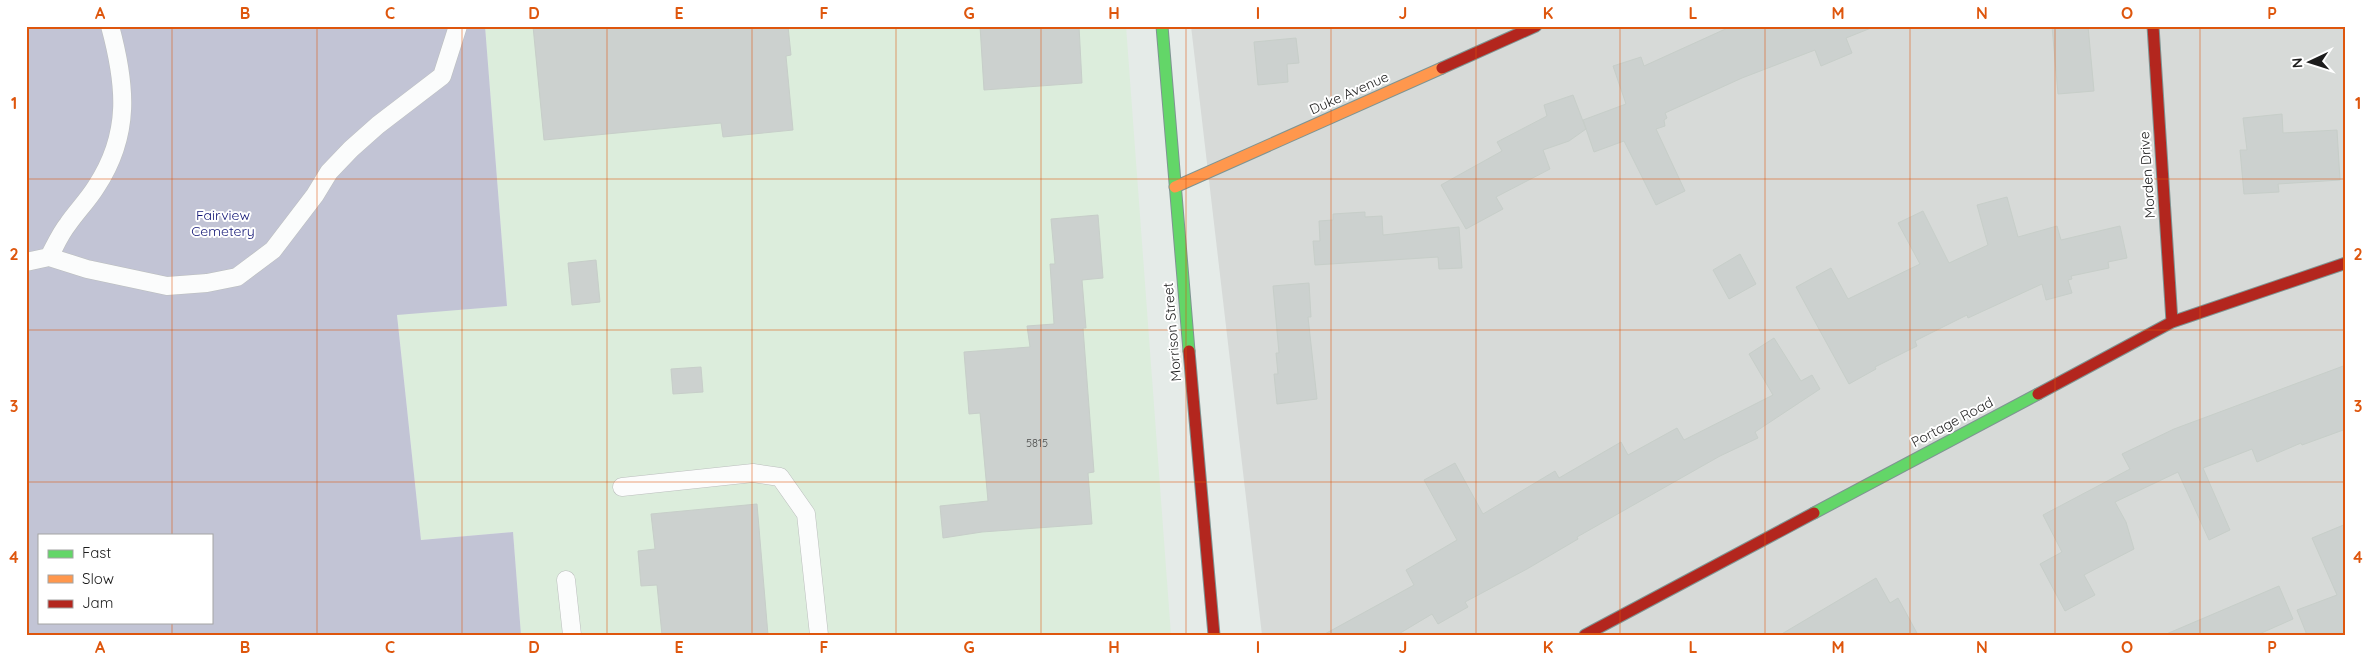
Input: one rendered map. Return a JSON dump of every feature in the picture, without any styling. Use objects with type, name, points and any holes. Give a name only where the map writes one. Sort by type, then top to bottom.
[{"type":"street","name":"Morrison Street","points":[[1162,26],[1214,635]]},
{"type":"street","name":"Duke Avenue","points":[[1175,187],[1536,26]]},
{"type":"street","name":"Morden Drive","points":[[2153,26],[2172,322]]},
{"type":"street","name":"Portage Road","points":[[1584,635],[2172,322],[2346,263]]},
{"type":"lane","points":[[49,257],[66,225],[96,188],[112,159],[122,118],[121,67],[110,26]]},
{"type":"lane","points":[[26,262],[49,257],[87,269],[167,286],[207,283],[237,277],[273,250],[316,195],[329,172],[351,149],[378,125],[442,76],[458,26]]},
{"type":"lane","points":[[622,487],[752,473],[780,477],[806,514],[819,635]]},
{"type":"lane","points":[[566,580],[572,635]]},
{"type":"shaded area","points":[[485,26],[1126,26],[1171,635],[521,635],[513,532],[421,540],[397,314],[507,306]]},
{"type":"shaded area","points":[[1191,26],[2346,26],[2346,635],[1262,635]]},
{"type":"green space","name":"Fairview Cemetery","points":[[26,26],[485,26],[507,306],[397,315],[421,540],[513,532],[521,635],[26,635]]},
{"type":"building","points":[[533,26],[788,26],[791,55],[786,56],[793,130],[723,137],[721,123],[544,140]]},
{"type":"building","points":[[980,26],[1079,26],[1082,83],[984,90]]},
{"type":"building","points":[[1732,26],[1871,26],[1871,28],[1846,38],[1852,53],[1821,66],[1815,50],[1742,78],[1665,113],[1667,118],[1664,120],[1665,126],[1656,129],[1685,191],[1656,205],[1624,141],[1594,152],[1583,120],[1626,104],[1613,66],[1641,57],[1644,66]]},
{"type":"building","points":[[2052,26],[2088,26],[2094,91],[2058,94]]},
{"type":"building","points":[[1296,38],[1299,63],[1287,64],[1288,82],[1258,85],[1254,42]]},
{"type":"building","points":[[1573,95],[1586,129],[1569,141],[1543,150],[1550,169],[1496,197],[1503,209],[1466,229],[1441,185],[1502,151],[1497,142],[1547,116],[1544,105]]},
{"type":"building","points":[[2282,114],[2283,133],[2337,130],[2340,180],[2278,184],[2279,192],[2244,194],[2240,150],[2247,150],[2243,118]]},
{"type":"building","points":[[2007,197],[2018,237],[2057,226],[2061,240],[2120,226],[2127,258],[2108,262],[2109,268],[2071,276],[2072,279],[2068,280],[2072,293],[2046,300],[2042,284],[1968,318],[1967,315],[1915,341],[1917,346],[1875,367],[1876,369],[1849,384],[1796,287],[1831,268],[1848,299],[1920,264],[1898,223],[1923,211],[1949,263],[1988,245],[1977,205]]},
{"type":"building","points":[[1365,212],[1365,217],[1382,216],[1383,235],[1459,227],[1462,268],[1439,269],[1438,257],[1315,265],[1313,241],[1320,241],[1319,221],[1333,220],[1333,214]]},
{"type":"building","points":[[1098,215],[1103,278],[1082,280],[1086,328],[1083,328],[1094,472],[1088,473],[1092,524],[982,532],[943,538],[940,506],[988,501],[980,413],[969,414],[964,352],[1030,347],[1027,326],[1054,324],[1050,264],[1055,264],[1051,219]]},
{"type":"building","points":[[1740,254],[1756,284],[1729,299],[1713,270]]},
{"type":"building","points":[[596,260],[600,302],[572,305],[568,263]]},
{"type":"building","points":[[1309,283],[1311,317],[1308,317],[1317,399],[1277,404],[1274,374],[1278,374],[1276,353],[1279,353],[1273,286]]},
{"type":"building","points":[[1774,338],[1801,381],[1812,375],[1820,389],[1755,432],[1758,438],[1720,456],[1577,537],[1578,539],[1527,569],[1465,602],[1468,607],[1438,624],[1432,614],[1397,635],[1323,635],[1414,585],[1406,570],[1457,540],[1424,480],[1455,463],[1483,514],[1555,471],[1559,478],[1621,442],[1628,455],[1677,428],[1684,440],[1773,395],[1749,354]]},
{"type":"building","points":[[2346,365],[2346,429],[2302,445],[2301,443],[2257,462],[2252,449],[2203,468],[2230,530],[2209,540],[2178,472],[2115,502],[2126,522],[2134,549],[2084,575],[2095,595],[2065,611],[2040,564],[2062,552],[2043,515],[2130,469],[2122,454],[2174,429]]},
{"type":"building","points":[[701,367],[703,392],[673,394],[671,369]]},
{"type":"building","points":[[757,504],[768,635],[662,635],[657,585],[641,586],[638,551],[655,549],[651,514]]},
{"type":"building","points":[[2346,524],[2346,631],[2335,635],[2307,635],[2297,610],[2337,595],[2312,538]]},
{"type":"building","points":[[1876,578],[1890,603],[1898,598],[1918,635],[1780,635]]},
{"type":"building","points":[[2279,586],[2293,619],[2257,635],[2164,635]]},
{"type":"traffic: fast","points":[[1162,26],[1189,351]]},
{"type":"traffic: fast","points":[[1814,513],[2038,394]]},
{"type":"traffic: slow","points":[[1175,187],[1442,68]]},
{"type":"traffic: jam","points":[[1442,68],[1536,26]]},
{"type":"traffic: jam","points":[[2153,26],[2172,322]]},
{"type":"traffic: jam","points":[[2038,394],[2172,322],[2346,263]]},
{"type":"traffic: jam","points":[[1189,351],[1214,635]]},
{"type":"traffic: jam","points":[[1585,635],[1814,513]]}]
